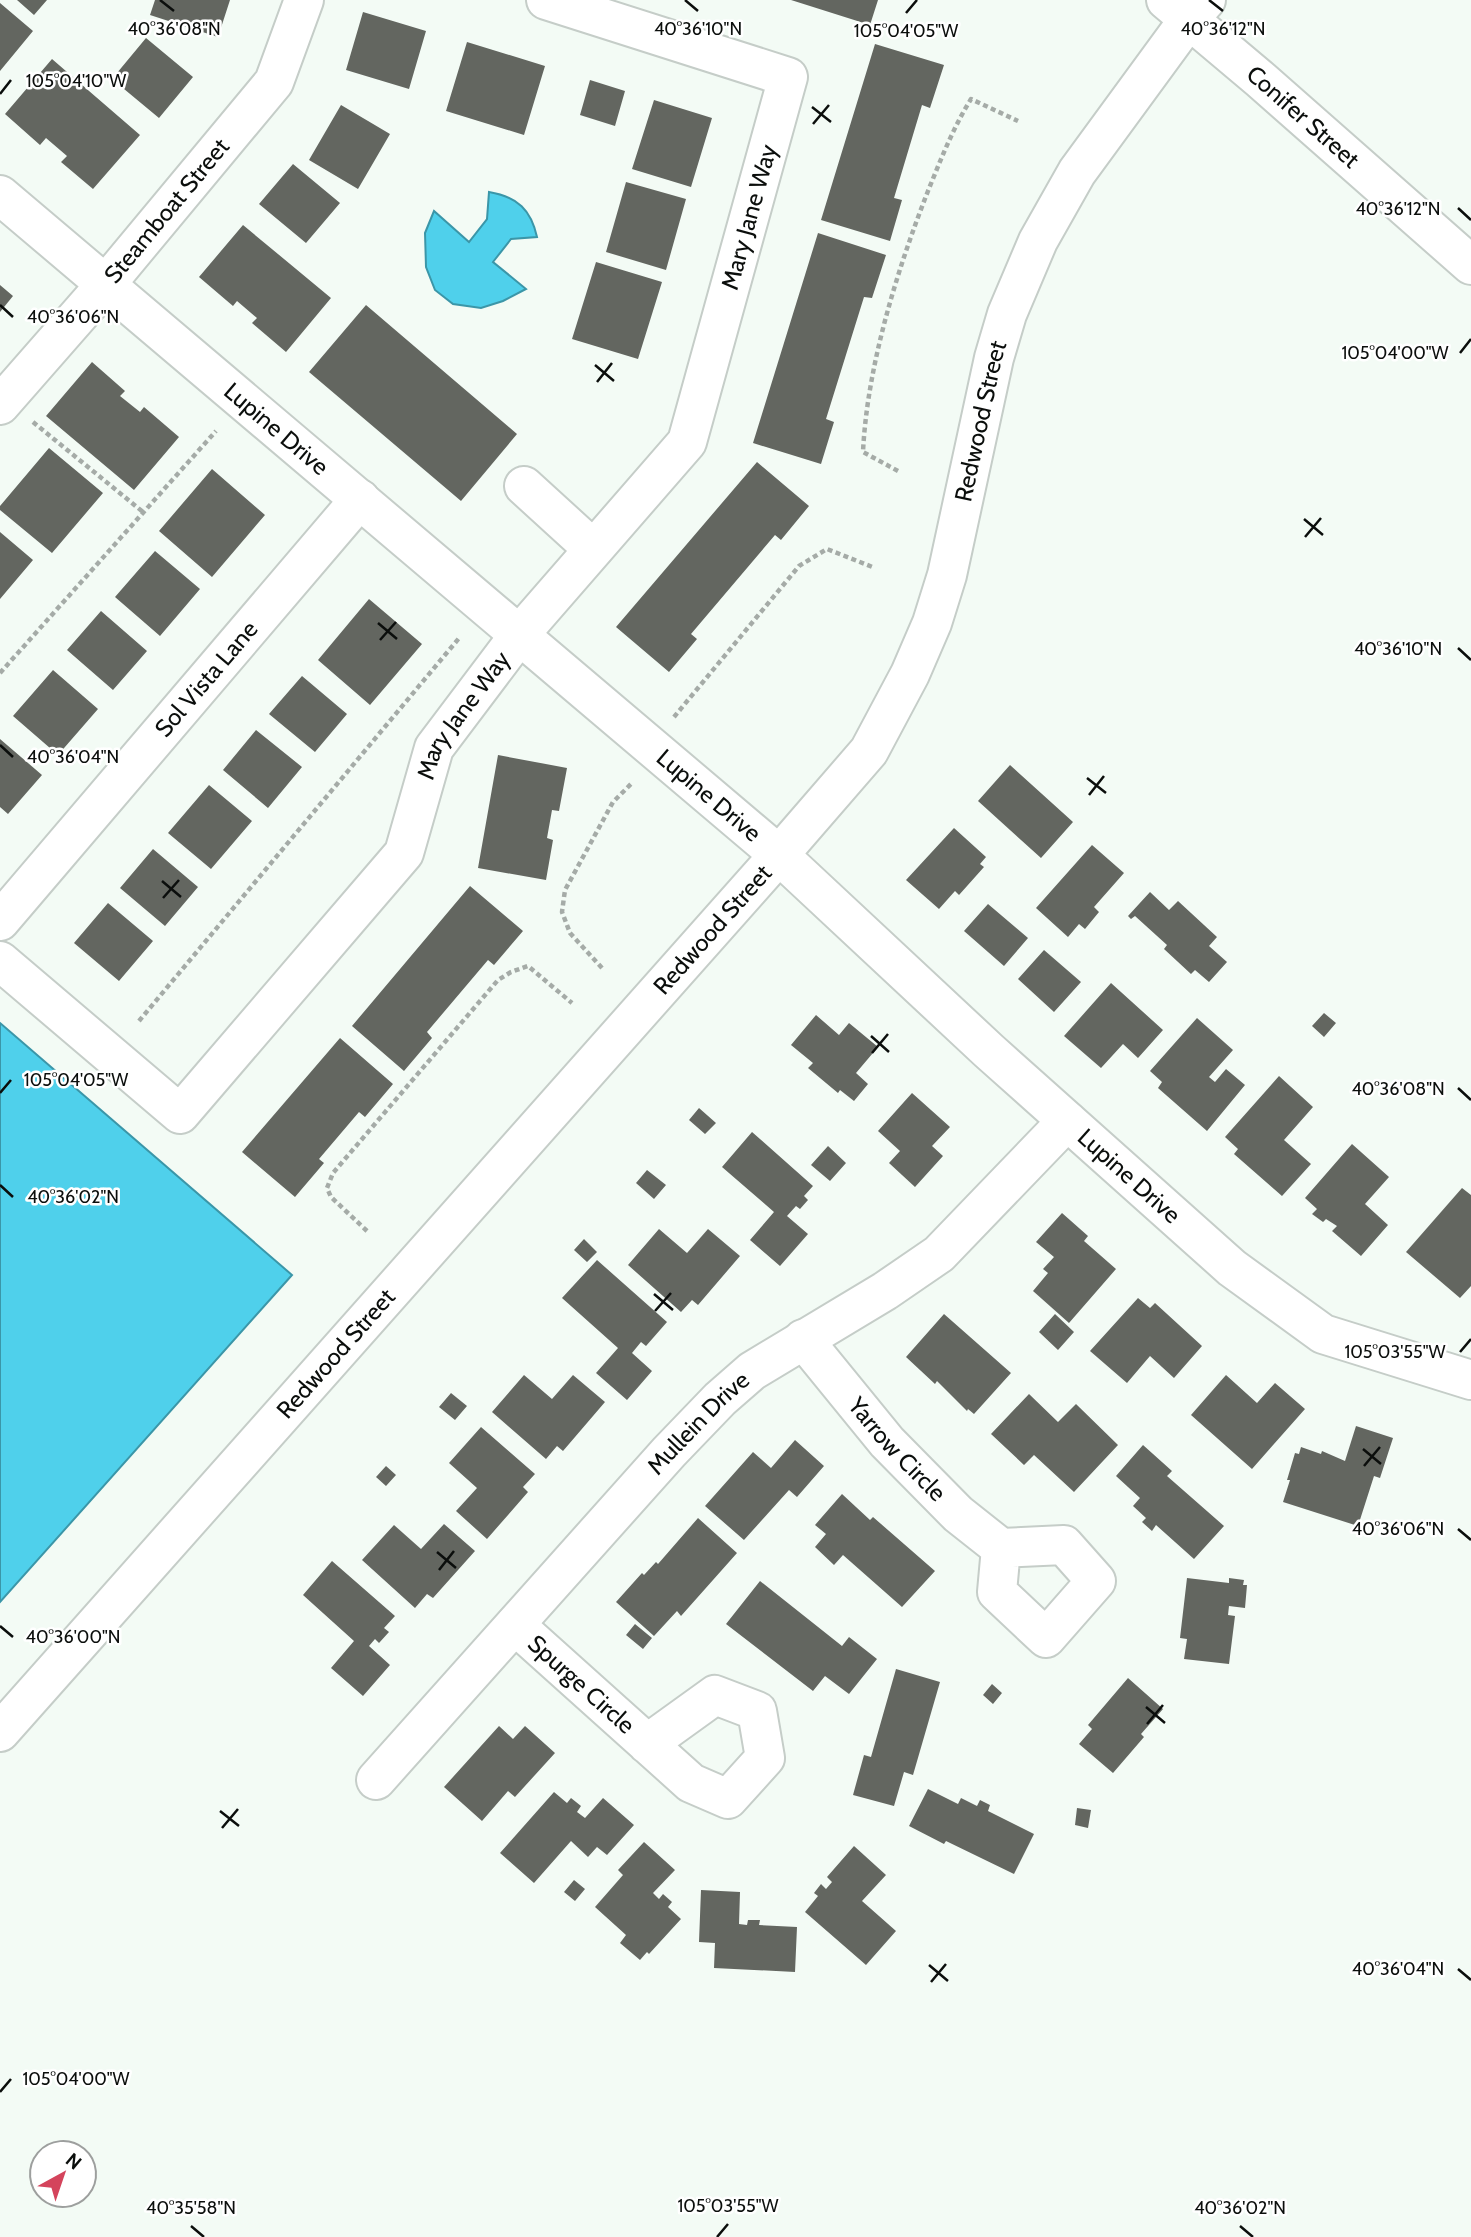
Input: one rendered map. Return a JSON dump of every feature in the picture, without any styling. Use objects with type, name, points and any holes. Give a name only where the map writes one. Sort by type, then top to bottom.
[{"type":"street","name":"Steamboat Street","points":[[13,411],[106,284],[274,82],[304,0]]},
{"type":"street","name":"Mary Jane Way","points":[[0,961],[180,1114],[404,853],[434,748],[520,634],[687,442],[788,77],[546,0]]},
{"type":"street","name":"Conifer Street","points":[[1187,6],[1471,265]]},
{"type":"street","name":"Redwood Street","points":[[0,1732],[869,751],[911,674],[932,623],[947,575],[997,347],[1007,314],[1033,254],[1077,172],[1187,6]]},
{"type":"street","name":"Lupine Drive","points":[[0,195],[779,855],[989,1051],[1232,1268],[1323,1334],[1471,1380]]},
{"type":"street","points":[[524,486],[593,549]]},
{"type":"street","name":"Sol Vista Lane","points":[[0,921],[360,499]]},
{"type":"street","name":"Mullein Drive","points":[[376,1780],[669,1452],[720,1399],[751,1371],[885,1291],[939,1254],[1067,1121]]},
{"type":"street","name":"Yarrow Circle","points":[[803,1339],[887,1442],[958,1514],[1001,1548]]},
{"type":"street","name":"Spurge Circle","points":[[515,1625],[647,1744]]},
{"type":"path","points":[[898,471],[863,452],[865,418],[888,310],[915,224],[953,127],[971,99],[1018,121]]},
{"type":"path","points":[[13,411],[143,512]]},
{"type":"path","points":[[0,673],[216,431]]},
{"type":"path","points":[[673,718],[799,566],[827,549],[875,568]]},
{"type":"path","points":[[139,1021],[460,637]]},
{"type":"path","points":[[603,968],[570,933],[562,912],[565,890],[612,802],[632,783]]},
{"type":"path","points":[[367,1231],[331,1196],[327,1188],[333,1172],[498,980],[528,966],[572,1003]]},
{"type":"water","points":[[489,192],[515,201],[531,219],[537,237],[511,239],[493,262],[526,289],[503,301],[481,308],[453,304],[435,290],[426,267],[425,233],[434,211],[469,242],[487,219]]},
{"type":"water","points":[[0,1023],[292,1275],[0,1602]]},
{"type":"building","points":[[17,0],[47,0],[34,15]]},
{"type":"building","points":[[155,0],[230,0],[218,37],[150,15]]},
{"type":"building","points":[[791,0],[878,0],[870,25]]},
{"type":"building","points":[[0,3],[33,31],[0,71]]},
{"type":"building","points":[[363,12],[426,31],[409,89],[346,70]]},
{"type":"building","points":[[146,38],[193,77],[159,118],[112,79]]},
{"type":"building","points":[[467,42],[545,66],[524,135],[446,111]]},
{"type":"building","points":[[875,44],[944,65],[930,108],[922,105],[894,198],[902,200],[890,241],[821,220]]},
{"type":"building","points":[[52,59],[140,135],[93,189],[61,162],[67,156],[46,138],[40,145],[5,114]]},
{"type":"building","points":[[590,80],[625,91],[615,126],[580,115]]},
{"type":"building","points":[[654,100],[712,118],[691,187],[632,169]]},
{"type":"building","points":[[341,105],[390,134],[358,189],[309,160]]},
{"type":"building","points":[[293,164],[340,203],[306,243],[259,204]]},
{"type":"building","points":[[626,182],[686,199],[666,270],[606,252]]},
{"type":"building","points":[[243,225],[331,298],[286,352],[252,323],[257,318],[237,301],[233,306],[199,277]]},
{"type":"building","points":[[818,233],[886,255],[872,298],[864,297],[826,419],[834,422],[821,464],[753,443]]},
{"type":"building","points":[[596,262],[662,282],[638,359],[572,339]]},
{"type":"building","points":[[0,285],[13,296],[0,312]]},
{"type":"building","points":[[366,305],[517,434],[461,501],[309,372]]},
{"type":"building","points":[[92,362],[125,391],[120,396],[140,412],[144,407],[179,437],[134,490],[46,416]]},
{"type":"building","points":[[49,448],[103,493],[52,553],[0,510],[0,506]]},
{"type":"building","points":[[757,462],[809,506],[781,540],[775,535],[691,634],[697,639],[669,672],[616,627]]},
{"type":"building","points":[[212,469],[265,515],[212,577],[159,531]]},
{"type":"building","points":[[0,532],[33,560],[0,599]]},
{"type":"building","points":[[155,551],[200,589],[160,636],[115,597]]},
{"type":"building","points":[[369,599],[422,644],[370,705],[318,660]]},
{"type":"building","points":[[101,611],[147,651],[113,690],[67,650]]},
{"type":"building","points":[[53,670],[98,709],[58,755],[13,716]]},
{"type":"building","points":[[302,676],[347,714],[315,752],[269,714]]},
{"type":"building","points":[[256,730],[302,767],[268,808],[223,770]]},
{"type":"building","points":[[0,739],[42,775],[8,814],[0,807]]},
{"type":"building","points":[[498,755],[567,768],[559,811],[552,810],[547,838],[553,840],[546,880],[478,868]]},
{"type":"building","points":[[1010,765],[1073,822],[1041,858],[978,801]]},
{"type":"building","points":[[209,785],[252,821],[211,869],[168,833]]},
{"type":"building","points":[[954,828],[986,857],[980,864],[984,867],[959,895],[955,891],[939,909],[906,880]]},
{"type":"building","points":[[1092,845],[1124,873],[1094,907],[1099,912],[1085,929],[1079,924],[1068,937],[1036,908]]},
{"type":"building","points":[[153,849],[198,887],[165,926],[120,888]]},
{"type":"building","points":[[470,886],[523,931],[494,965],[488,960],[427,1032],[432,1038],[404,1071],[352,1026]]},
{"type":"building","points":[[1150,892],[1169,910],[1178,901],[1217,937],[1209,946],[1227,962],[1209,982],[1195,970],[1191,974],[1164,949],[1167,945],[1135,916],[1131,919],[1128,916]]},
{"type":"building","points":[[108,903],[153,941],[119,981],[74,943]]},
{"type":"building","points":[[988,904],[1028,938],[1004,966],[964,931]]},
{"type":"building","points":[[1044,950],[1081,982],[1054,1012],[1018,979]]},
{"type":"building","points":[[1111,983],[1163,1030],[1138,1058],[1123,1044],[1101,1068],[1064,1036]]},
{"type":"building","points":[[1324,1013],[1336,1023],[1324,1037],[1312,1026]]},
{"type":"building","points":[[816,1015],[839,1035],[849,1023],[878,1047],[856,1073],[868,1084],[854,1101],[840,1090],[838,1093],[808,1068],[813,1063],[791,1045]]},
{"type":"building","points":[[1197,1018],[1233,1050],[1209,1077],[1215,1082],[1226,1069],[1245,1085],[1207,1131],[1158,1088],[1162,1082],[1150,1071]]},
{"type":"building","points":[[340,1038],[393,1084],[365,1117],[359,1112],[319,1159],[324,1163],[295,1197],[242,1152]]},
{"type":"building","points":[[1279,1076],[1313,1107],[1284,1140],[1311,1164],[1282,1196],[1234,1154],[1238,1149],[1225,1137]]},
{"type":"building","points":[[912,1093],[950,1127],[932,1146],[943,1156],[915,1187],[889,1163],[900,1151],[878,1131]]},
{"type":"building","points":[[699,1108],[716,1123],[705,1134],[689,1120]]},
{"type":"building","points":[[752,1132],[813,1186],[804,1196],[808,1200],[800,1209],[796,1206],[787,1216],[808,1234],[780,1266],[750,1240],[774,1212],[722,1167]]},
{"type":"building","points":[[1352,1144],[1389,1177],[1365,1204],[1388,1225],[1361,1256],[1332,1231],[1337,1226],[1326,1219],[1323,1222],[1312,1214],[1317,1209],[1305,1198]]},
{"type":"building","points":[[828,1146],[846,1163],[830,1181],[811,1165]]},
{"type":"building","points":[[647,1170],[666,1185],[654,1199],[636,1183]]},
{"type":"building","points":[[1462,1188],[1471,1195],[1471,1286],[1460,1298],[1406,1252]]},
{"type":"building","points":[[1062,1213],[1088,1236],[1084,1241],[1116,1269],[1069,1323],[1033,1291],[1048,1273],[1043,1269],[1054,1257],[1036,1242]]},
{"type":"building","points":[[659,1229],[687,1253],[708,1229],[740,1256],[698,1305],[692,1300],[681,1312],[628,1265]]},
{"type":"building","points":[[584,1239],[597,1252],[587,1262],[574,1250]]},
{"type":"building","points":[[597,1260],[667,1322],[646,1346],[641,1342],[632,1353],[652,1371],[627,1400],[596,1373],[618,1348],[562,1298]]},
{"type":"building","points":[[1138,1298],[1150,1308],[1155,1303],[1202,1346],[1174,1378],[1150,1356],[1127,1383],[1090,1351]]},
{"type":"building","points":[[944,1314],[1011,1373],[974,1414],[968,1409],[967,1411],[937,1381],[935,1384],[906,1357]]},
{"type":"building","points":[[1055,1314],[1074,1332],[1058,1350],[1039,1332]]},
{"type":"building","points":[[524,1375],[552,1399],[573,1375],[605,1402],[563,1451],[557,1446],[546,1459],[492,1412]]},
{"type":"building","points":[[1226,1375],[1257,1403],[1275,1383],[1305,1409],[1252,1469],[1191,1415]]},
{"type":"building","points":[[451,1393],[467,1406],[455,1420],[439,1407]]},
{"type":"building","points":[[1029,1394],[1058,1422],[1076,1404],[1118,1445],[1074,1492],[1034,1455],[1024,1465],[991,1434]]},
{"type":"building","points":[[1356,1426],[1393,1438],[1380,1478],[1374,1476],[1358,1526],[1283,1502],[1295,1453],[1299,1454],[1301,1447],[1321,1454],[1322,1451],[1345,1461]]},
{"type":"building","points":[[481,1427],[535,1474],[523,1487],[528,1492],[487,1539],[456,1511],[477,1488],[449,1463]]},
{"type":"building","points":[[795,1440],[824,1466],[797,1497],[789,1490],[744,1540],[705,1506],[753,1452],[771,1468]]},
{"type":"building","points":[[1143,1445],[1172,1471],[1167,1476],[1224,1526],[1194,1559],[1156,1525],[1152,1531],[1142,1522],[1146,1518],[1133,1506],[1140,1498],[1116,1476]]},
{"type":"building","points":[[386,1466],[396,1475],[386,1486],[376,1477]]},
{"type":"building","points":[[842,1494],[870,1520],[873,1517],[935,1571],[902,1607],[843,1555],[834,1565],[815,1547],[826,1534],[815,1525]]},
{"type":"building","points":[[698,1518],[737,1553],[681,1616],[677,1611],[654,1636],[616,1602],[642,1573],[644,1575],[656,1562],[658,1564]]},
{"type":"building","points":[[444,1524],[475,1551],[433,1598],[427,1594],[415,1608],[362,1560],[394,1525],[421,1549]]},
{"type":"building","points":[[332,1561],[395,1616],[384,1628],[389,1632],[379,1643],[375,1639],[369,1646],[390,1665],[363,1696],[331,1668],[354,1641],[303,1595]]},
{"type":"building","points":[[1187,1578],[1229,1583],[1229,1578],[1244,1580],[1243,1585],[1247,1585],[1245,1608],[1229,1606],[1228,1615],[1235,1616],[1229,1664],[1184,1659],[1187,1639],[1180,1638]]},
{"type":"building","points":[[760,1581],[842,1646],[849,1637],[877,1659],[849,1694],[825,1676],[813,1691],[726,1624]]},
{"type":"building","points":[[635,1624],[652,1638],[643,1649],[626,1635]]},
{"type":"building","points":[[896,1669],[940,1682],[913,1775],[904,1772],[894,1806],[853,1795],[864,1755],[871,1757]]},
{"type":"building","points":[[1128,1678],[1163,1709],[1141,1734],[1144,1737],[1113,1773],[1079,1744],[1092,1729],[1088,1725]]},
{"type":"building","points":[[992,1684],[1002,1693],[993,1704],[983,1695]]},
{"type":"building","points":[[499,1726],[513,1739],[525,1726],[555,1753],[515,1797],[508,1791],[482,1821],[444,1787]]},
{"type":"building","points":[[928,1789],[958,1804],[961,1798],[977,1806],[980,1800],[990,1805],[988,1811],[1034,1834],[1014,1874],[909,1826]]},
{"type":"building","points":[[554,1792],[567,1803],[571,1798],[581,1806],[577,1812],[585,1818],[603,1798],[634,1825],[607,1855],[597,1847],[588,1857],[571,1841],[534,1883],[500,1853]]},
{"type":"building","points":[[1077,1808],[1091,1810],[1088,1828],[1075,1825]]},
{"type":"building","points":[[644,1842],[675,1870],[653,1893],[659,1899],[663,1894],[672,1902],[668,1907],[681,1919],[649,1954],[647,1952],[640,1960],[620,1943],[626,1935],[595,1907],[623,1875],[618,1870]]},
{"type":"building","points":[[854,1846],[886,1875],[862,1901],[896,1931],[866,1965],[805,1912],[818,1896],[814,1893],[821,1884],[826,1889],[832,1882],[827,1877]]},
{"type":"building","points":[[574,1880],[585,1889],[575,1901],[564,1892]]},
{"type":"building","points":[[701,1890],[740,1892],[739,1924],[747,1925],[748,1920],[760,1920],[759,1925],[797,1927],[795,1972],[714,1968],[715,1943],[699,1942]]}]
